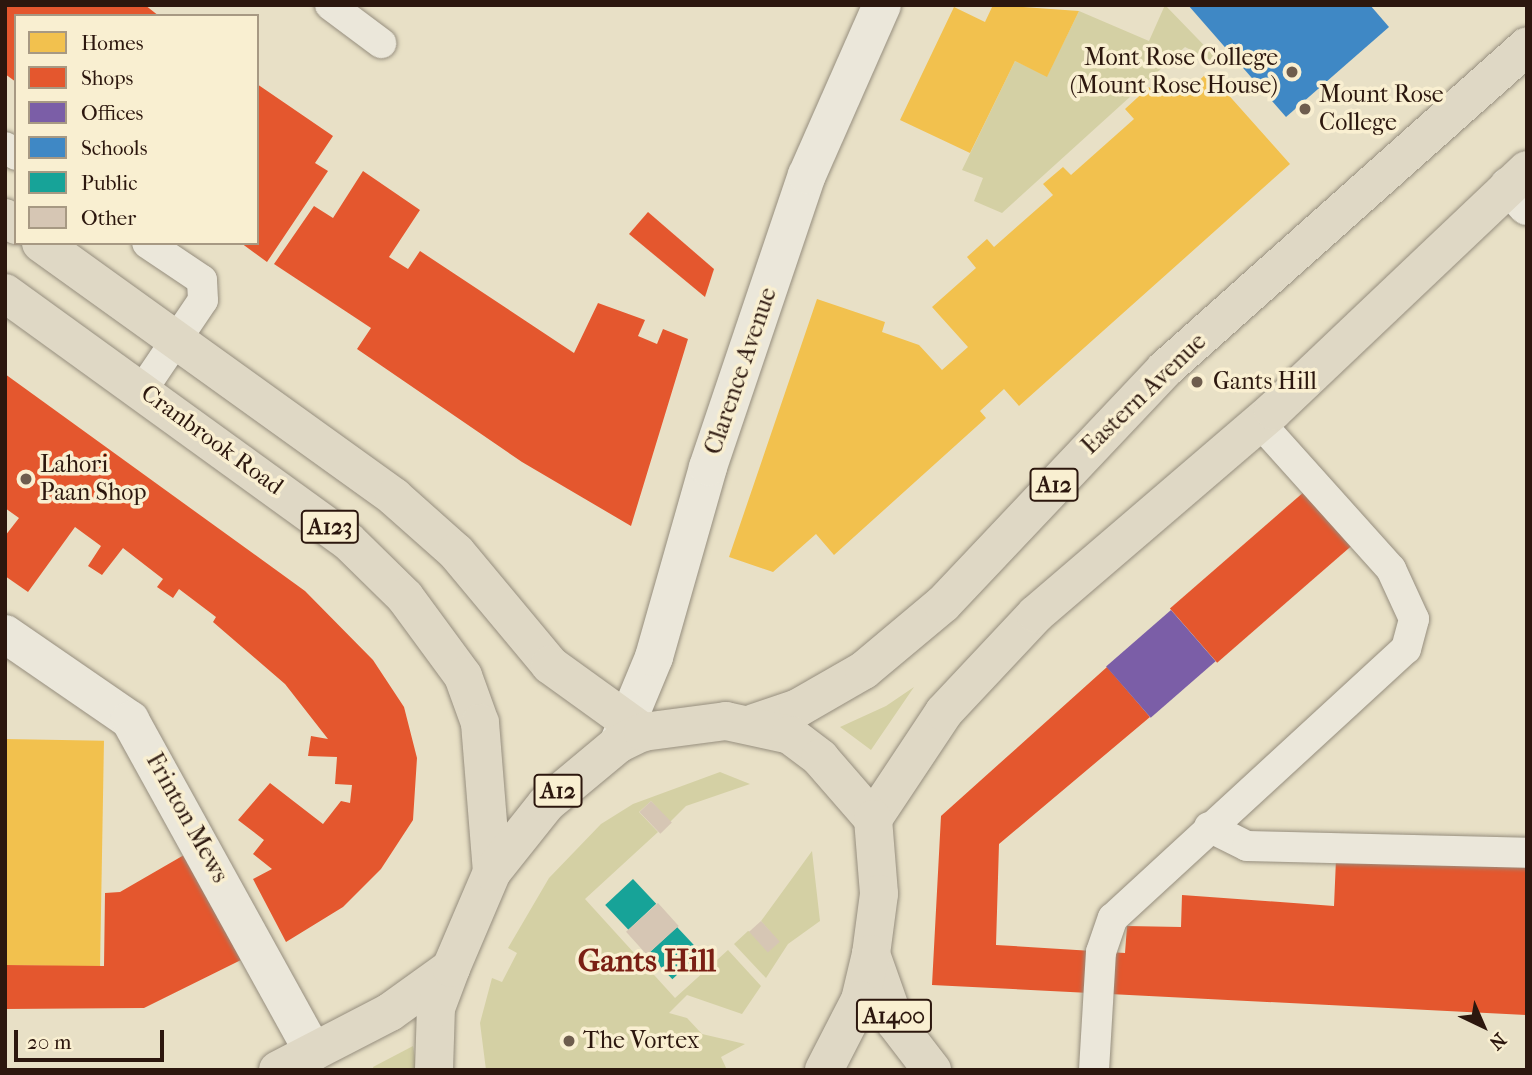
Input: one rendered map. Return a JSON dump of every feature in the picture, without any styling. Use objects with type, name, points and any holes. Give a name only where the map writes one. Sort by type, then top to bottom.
[{"type":"main road","name":"Eastern Avenue","points":[[754,723],[797,708],[864,670],[943,604],[1165,369],[1527,46]]},
{"type":"main road","points":[[873,819],[944,712],[1036,614],[1260,423],[1521,187]]},
{"type":"main road","name":"A123","points":[[44,245],[394,496],[456,552],[522,638],[628,731]]},
{"type":"main road","name":"Cranbrook Road","points":[[5,293],[144,389],[348,541],[439,639],[463,676],[480,723],[492,872]]},
{"type":"main road","name":"A12","points":[[451,968],[492,872],[546,804],[628,731],[694,722],[754,723]]},
{"type":"main road","points":[[754,723],[790,735],[820,758],[873,819],[879,894],[871,954],[860,1000],[824,1070]]},
{"type":"main road","name":"A1400","points":[[871,954],[895,1021],[932,1070]]},
{"type":"main road","points":[[278,1070],[390,1012],[451,968]]},
{"type":"main road","points":[[434,1070],[436,1008],[451,968]]},
{"type":"street","name":"Clarence Avenue","points":[[628,731],[654,657],[708,467],[807,175],[882,5]]},
{"type":"street","name":"Frinton Mews","points":[[5,634],[130,720],[313,1052]]},
{"type":"lane","points":[[330,5],[381,43]]},
{"type":"lane","points":[[144,389],[204,300],[202,280],[150,245]]},
{"type":"lane","points":[[1094,1070],[1101,952],[1113,918],[1209,827],[1406,649],[1414,619],[1391,569],[1260,423]]},
{"type":"lane","points":[[1209,827],[1247,846],[1527,853]]},
{"type":"shaded area","points":[[1165,5],[1226,68],[1185,47],[1002,213],[974,201],[983,178],[962,170],[1015,61],[1047,76],[1079,11],[1149,41]]},
{"type":"shaded area","points":[[914,687],[871,750],[840,727],[886,706]]},
{"type":"shaded area","points":[[720,772],[750,784],[686,806],[670,822],[651,801],[639,812],[658,832],[585,899],[675,998],[728,950],[761,986],[742,1014],[687,995],[669,1013],[687,1018],[702,1034],[745,1044],[721,1057],[727,1070],[486,1070],[480,1023],[492,978],[502,982],[517,953],[508,948],[549,878],[601,824],[633,804]]},
{"type":"shaded area","points":[[812,851],[820,921],[788,944],[766,978],[734,944],[748,931],[779,942],[761,921]]},
{"type":"shaded area","points":[[413,1046],[417,1070],[374,1070],[373,1067]]},
{"type":"building: Homes","points":[[993,5],[1079,11],[1047,77],[1015,61],[970,153],[900,120],[954,7],[985,22]]},
{"type":"building: Homes","points":[[1208,72],[1290,164],[1019,406],[1004,389],[980,411],[986,418],[834,555],[816,534],[773,572],[729,557],[817,299],[885,322],[882,332],[919,345],[942,370],[968,347],[932,307],[976,268],[967,257],[987,239],[994,247],[1053,195],[1043,184],[1063,167],[1071,175],[1134,119],[1125,109],[1149,87],[1158,97],[1175,82],[1185,94]]},
{"type":"building: Homes","points":[[5,739],[104,741],[100,967],[5,965]]},
{"type":"building: Shops","points":[[5,5],[145,5],[156,14],[14,14],[14,81],[5,74]]},
{"type":"building: Shops","points":[[259,85],[333,136],[315,163],[328,171],[267,262],[244,245],[259,245]]},
{"type":"building: Shops","points":[[363,171],[420,210],[389,257],[408,269],[420,251],[574,353],[598,303],[645,320],[638,336],[657,344],[663,329],[688,339],[631,526],[522,462],[357,349],[371,328],[274,264],[314,206],[333,218]]},
{"type":"building: Shops","points":[[648,212],[714,269],[705,297],[629,234]]},
{"type":"building: Shops","points":[[5,374],[305,591],[373,660],[404,707],[417,758],[413,820],[381,869],[343,907],[286,942],[253,879],[272,869],[253,854],[264,840],[238,820],[270,783],[323,824],[341,801],[350,803],[352,785],[335,784],[337,757],[308,756],[311,736],[328,739],[285,684],[213,622],[216,617],[179,589],[173,598],[157,587],[163,579],[123,548],[102,575],[88,566],[101,546],[75,527],[28,592],[5,576],[5,536],[19,518],[5,508]]},
{"type":"building: Shops","points":[[1305,491],[1352,545],[1217,663],[1170,608]]},
{"type":"building: Shops","points":[[1107,667],[1150,717],[999,844],[996,945],[1125,953],[1127,926],[1181,927],[1182,895],[1334,906],[1336,859],[1527,866],[1527,1015],[932,985],[941,816]]},
{"type":"building: Shops","points":[[184,855],[241,960],[144,1008],[5,1009],[5,965],[104,966],[105,893],[120,892]]},
{"type":"building: Offices","points":[[1171,610],[1216,661],[1151,718],[1106,666]]},
{"type":"building: Schools","name":"Mont Rose College (Mount Rose House)","points":[[1188,5],[1370,5],[1389,27],[1286,117]]},
{"type":"building: Public","points":[[633,879],[656,904],[628,930],[605,905]]},
{"type":"building: Public","points":[[677,927],[701,953],[672,979],[648,954]]},
{"type":"building: Other","points":[[651,801],[672,823],[660,834],[639,812]]},
{"type":"building: Other","points":[[658,903],[679,926],[647,955],[626,932]]},
{"type":"building: Other","points":[[761,921],[780,942],[768,953],[749,932]]},
{"type":"place","name":"Mont Rose College (Mount Rose House)","points":[[1292,72]]},
{"type":"place","name":"Mount Rose College","points":[[1305,109]]},
{"type":"place","name":"Gants Hill","points":[[1197,382]]},
{"type":"place","name":"Lahori Paan Shop","points":[[26,479]]},
{"type":"place","name":"The Vortex","points":[[569,1041]]},
{"type":"district","name":"Gants Hill","points":[[647,961]]}]
